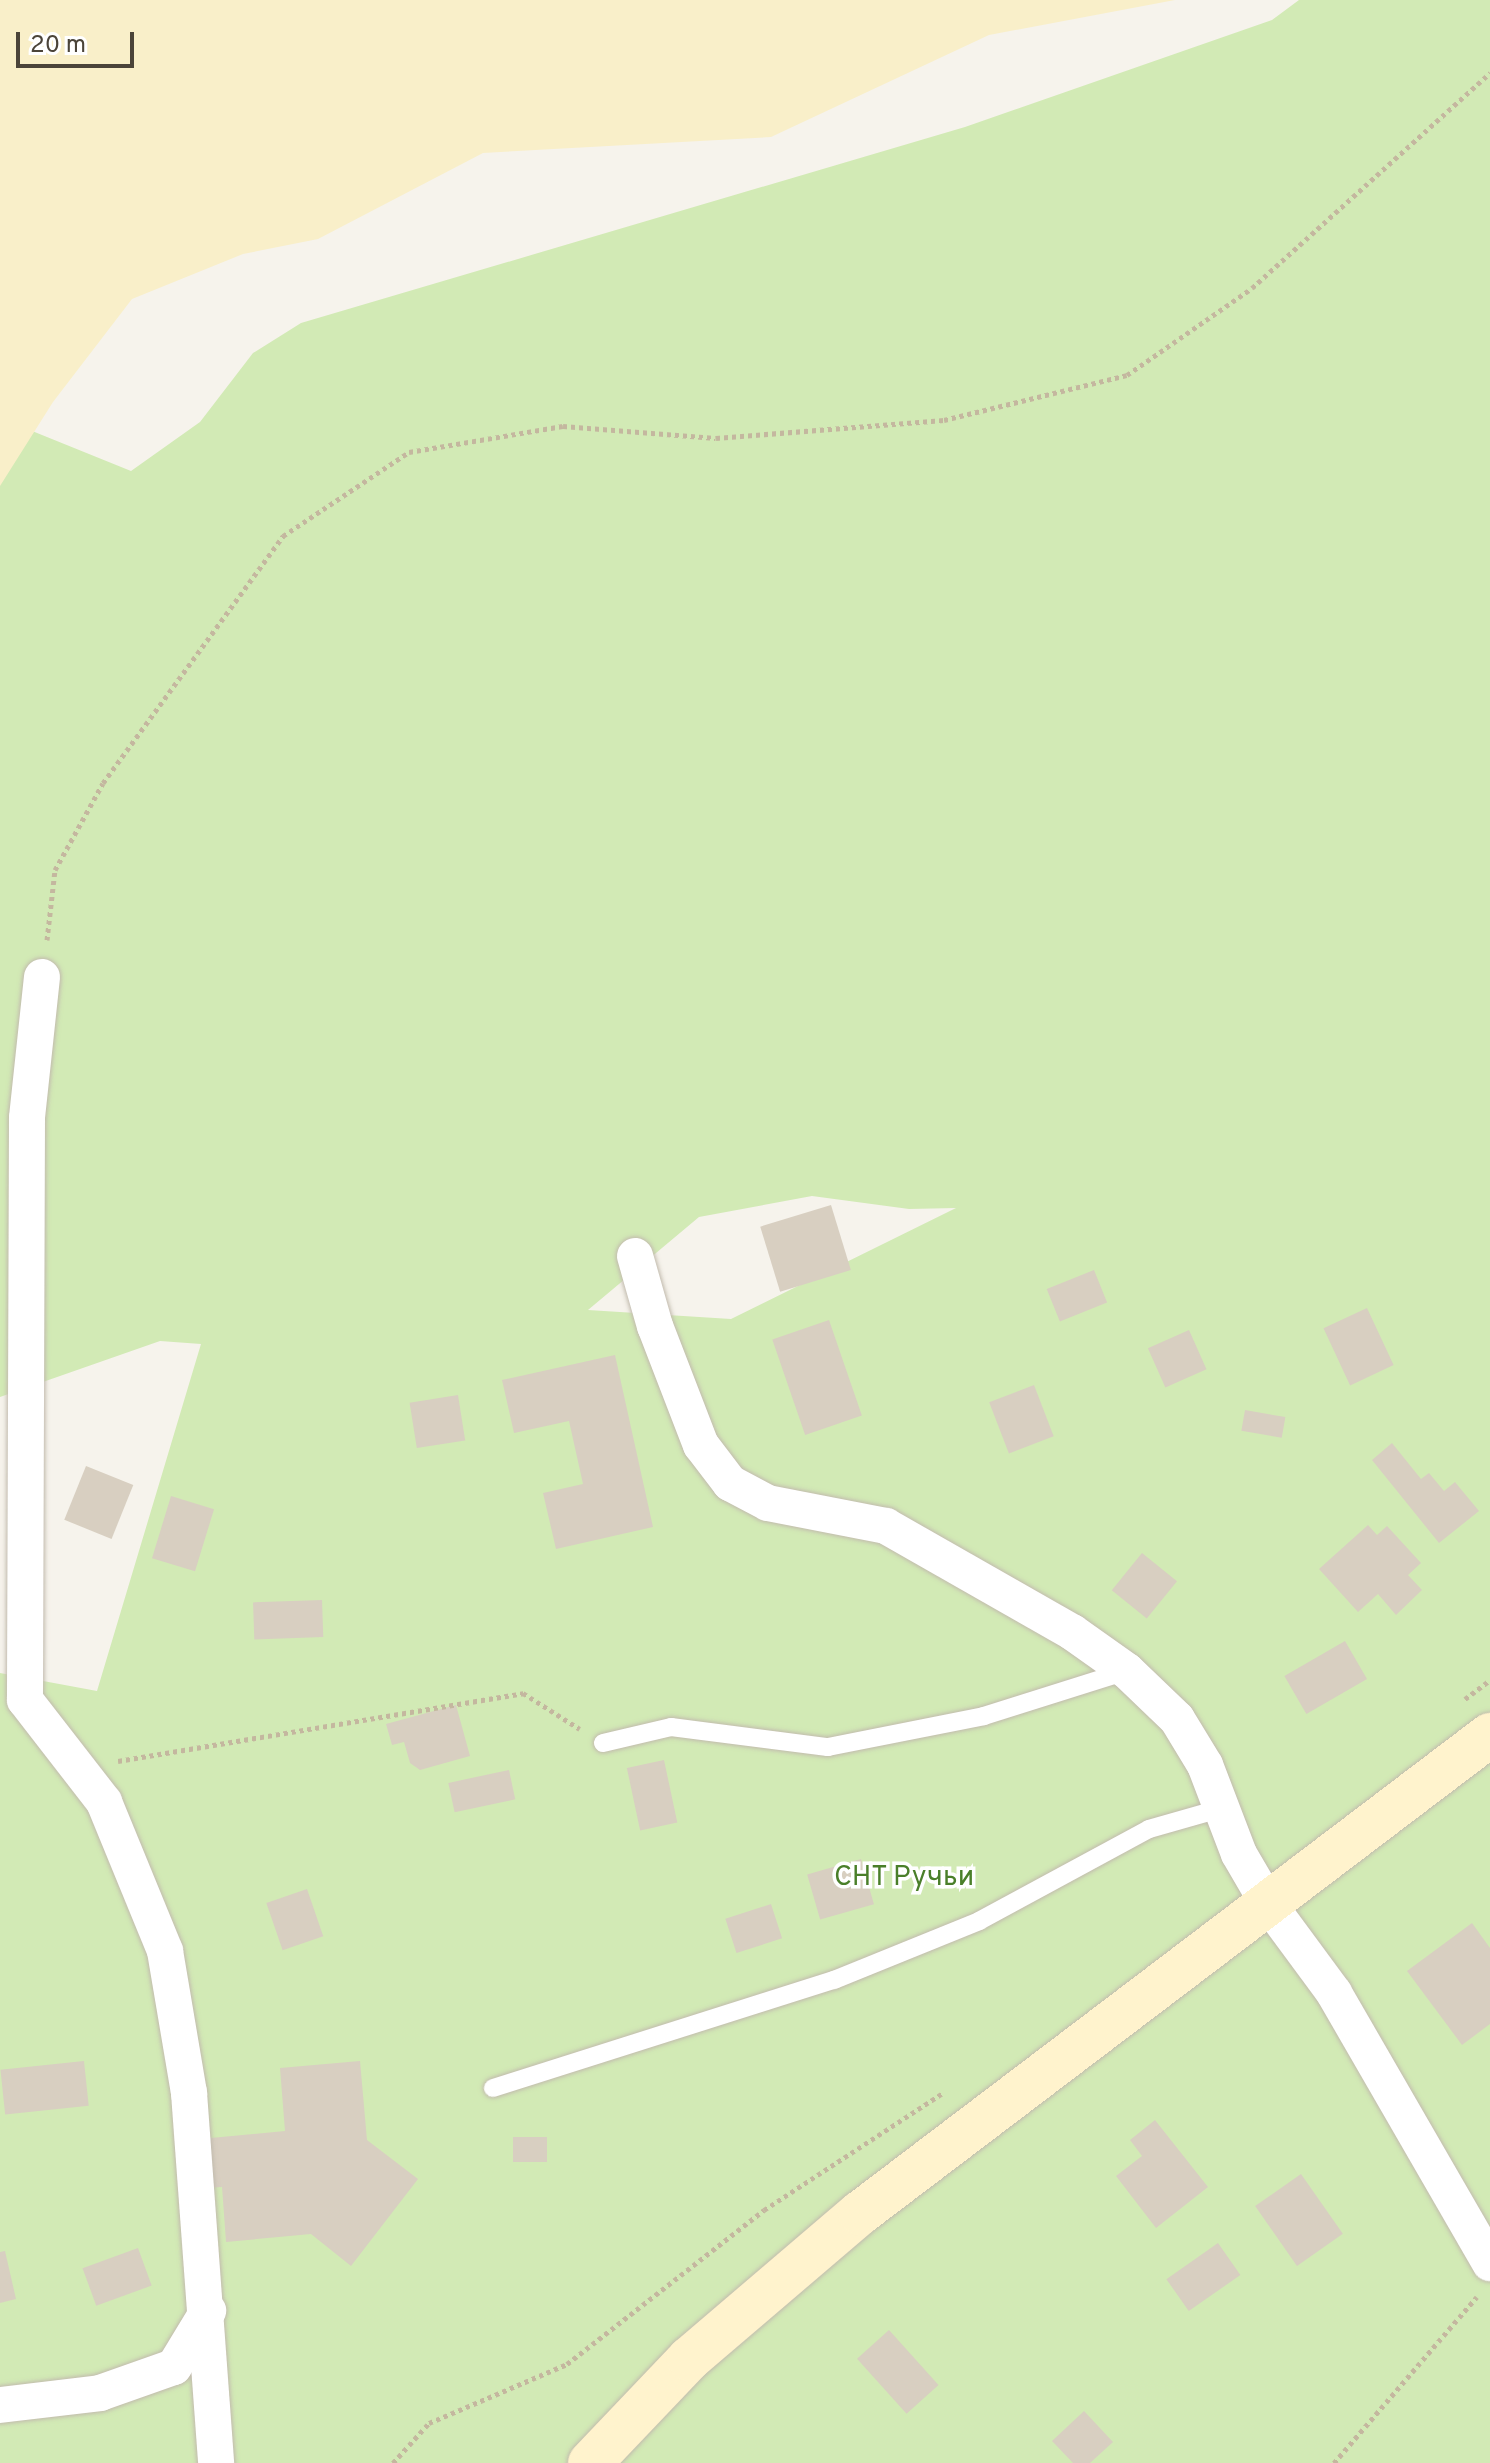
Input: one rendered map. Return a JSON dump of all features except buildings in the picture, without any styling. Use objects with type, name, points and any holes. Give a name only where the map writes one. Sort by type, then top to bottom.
[{"type":"main road","points":[[590,2463],[689,2359],[771,2286],[1267,1902],[1490,1735]]},
{"type":"street","points":[[42,977],[27,1118],[25,1700],[104,1802],[165,1951],[189,2093],[208,2311],[216,2463]]},
{"type":"street","points":[[635,1256],[655,1326],[701,1445],[730,1483],[768,1503],[886,1526],[1072,1632],[1127,1671],[1177,1719],[1205,1765],[1219,1809],[1267,1902],[1334,1993],[1485,2279]]},
{"type":"street","points":[[0,2405],[100,2393],[174,2367],[208,2311]]},
{"type":"lane","points":[[603,1743],[671,1727],[828,1747],[984,1716],[1127,1671]]},
{"type":"lane","points":[[493,2088],[834,1980],[979,1921],[1149,1829],[1219,1809]]},
{"type":"path","points":[[42,977],[55,870],[103,783],[283,536],[409,452],[563,426],[716,438],[944,420],[1127,375],[1252,288],[1490,73]]},
{"type":"path","points":[[78,1767],[523,1693],[603,1743]]},
{"type":"path","points":[[393,2463],[429,2423],[567,2364],[764,2210],[957,2084]]},
{"type":"path","points":[[1334,2463],[1485,2279]]},
{"type":"green space","name":"СНТ Ручьи","points":[[1299,0],[1490,0],[1490,2463],[0,2463],[0,1673],[97,1691],[201,1344],[160,1341],[0,1397],[0,418],[131,471],[200,422],[253,353],[301,323],[965,127],[1272,20]],"holes":[[[812,1196],[909,1209],[956,1208],[731,1319],[588,1310],[699,1217]]]},
{"type":"sand","points":[[0,0],[1175,0],[989,35],[771,137],[483,153],[318,239],[243,254],[132,299],[53,402],[0,486]]}]
